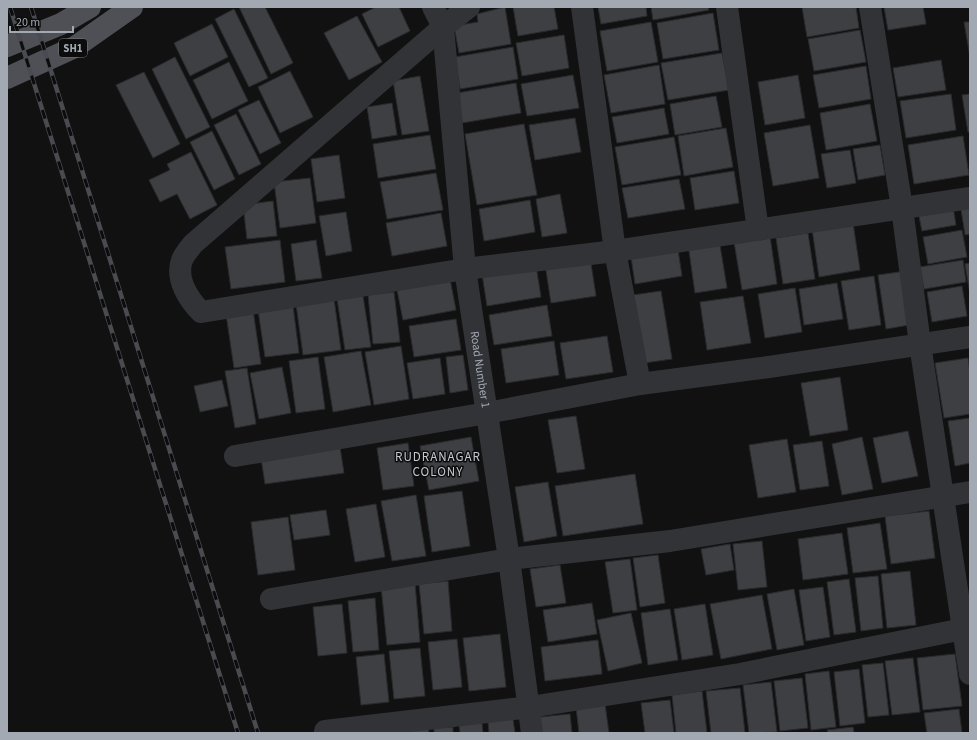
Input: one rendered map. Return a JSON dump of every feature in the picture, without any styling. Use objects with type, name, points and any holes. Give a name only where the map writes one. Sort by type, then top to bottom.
[{"type":"main road","name":"SH1","points":[[7,46],[62,24],[90,7]]},
{"type":"main road","name":"SH1","points":[[7,78],[75,47],[132,7]]},
{"type":"street","name":"Road Number 1","points":[[433,7],[443,27],[465,270],[509,559],[530,707],[532,733]]},
{"type":"street","points":[[469,7],[443,27],[193,244],[182,261],[181,276],[185,292],[193,304],[201,312],[465,270],[615,251],[970,198]]},
{"type":"street","points":[[582,7],[615,251],[640,384]]},
{"type":"street","points":[[726,7],[758,230]]},
{"type":"street","points":[[870,7],[902,208],[920,344],[967,629],[970,674]]},
{"type":"street","points":[[235,456],[487,413],[640,384],[769,367],[970,337]]},
{"type":"street","points":[[271,599],[509,559],[670,541],[970,492]]},
{"type":"street","points":[[325,731],[530,707],[740,674],[967,629]]},
{"type":"building","points":[[239,7],[265,7],[293,63],[271,74]]},
{"type":"building","points":[[376,7],[399,7],[410,31],[378,47],[362,14]]},
{"type":"building","points":[[505,7],[511,44],[459,53],[454,26],[478,22],[477,14]]},
{"type":"building","points":[[513,7],[554,7],[558,29],[518,36]]},
{"type":"building","points":[[598,7],[646,7],[647,16],[601,24]]},
{"type":"building","points":[[651,7],[708,7],[709,10],[653,20]]},
{"type":"building","points":[[802,7],[856,7],[859,28],[807,37]]},
{"type":"building","points":[[884,7],[923,7],[926,24],[888,30]]},
{"type":"building","points":[[234,9],[268,78],[249,87],[215,19]]},
{"type":"building","points":[[713,13],[719,50],[663,59],[657,23]]},
{"type":"building","points":[[357,16],[382,62],[349,80],[324,33]]},
{"type":"building","points":[[651,22],[658,62],[607,71],[600,31]]},
{"type":"building","points":[[964,22],[970,22],[970,57]]},
{"type":"building","points":[[212,24],[228,57],[190,76],[174,43]]},
{"type":"building","points":[[860,30],[866,62],[814,71],[808,39]]},
{"type":"building","points":[[564,35],[569,68],[522,76],[516,43]]},
{"type":"building","points":[[513,47],[518,79],[460,89],[455,57]]},
{"type":"building","points":[[722,53],[729,90],[668,100],[661,63]]},
{"type":"building","points":[[175,57],[210,127],[186,139],[152,69]]},
{"type":"building","points":[[941,60],[946,90],[898,97],[893,68]]},
{"type":"building","points":[[229,62],[248,101],[212,119],[193,80]]},
{"type":"building","points":[[659,65],[665,104],[611,113],[604,75]]},
{"type":"building","points":[[866,66],[871,99],[819,108],[813,75]]},
{"type":"building","points":[[290,71],[313,117],[280,133],[258,87]]},
{"type":"building","points":[[144,72],[180,144],[153,158],[116,85]]},
{"type":"building","points":[[573,75],[579,108],[527,116],[521,84]]},
{"type":"building","points":[[798,75],[805,118],[765,125],[758,82]]},
{"type":"building","points":[[420,76],[429,131],[402,135],[393,81]]},
{"type":"building","points":[[516,83],[521,113],[462,123],[457,93]]},
{"type":"building","points":[[951,94],[956,130],[906,138],[900,101]]},
{"type":"building","points":[[970,94],[970,132],[968,132],[962,95]]},
{"type":"building","points":[[716,96],[722,127],[675,135],[670,104]]},
{"type":"building","points":[[259,100],[281,143],[260,154],[238,110]]},
{"type":"building","points":[[392,103],[397,135],[372,139],[367,107]]},
{"type":"building","points":[[870,104],[877,141],[826,150],[820,113]]},
{"type":"building","points":[[664,108],[669,134],[617,143],[612,117]]},
{"type":"building","points":[[236,114],[261,164],[239,175],[214,125]]},
{"type":"building","points":[[575,118],[581,152],[535,160],[529,125]]},
{"type":"building","points":[[524,124],[537,195],[477,205],[465,134]]},
{"type":"building","points":[[810,125],[819,178],[773,186],[764,133]]},
{"type":"building","points":[[726,128],[733,167],[684,176],[678,136]]},
{"type":"building","points":[[212,131],[235,179],[214,190],[190,142]]},
{"type":"building","points":[[430,135],[436,169],[378,178],[373,144]]},
{"type":"building","points":[[963,136],[969,175],[914,184],[908,145]]},
{"type":"building","points":[[674,137],[681,175],[622,185],[615,147]]},
{"type":"building","points":[[880,145],[885,175],[858,180],[853,149]]},
{"type":"building","points":[[850,150],[856,183],[827,188],[821,154]]},
{"type":"building","points":[[191,152],[217,205],[190,219],[177,194],[160,202],[149,180],[170,170],[167,164]]},
{"type":"building","points":[[339,155],[345,198],[317,202],[311,159]]},
{"type":"building","points":[[734,171],[739,203],[695,210],[690,178]]},
{"type":"building","points":[[436,173],[443,210],[387,219],[380,182]]},
{"type":"building","points":[[310,178],[316,223],[280,228],[274,182]]},
{"type":"building","points":[[679,179],[685,209],[628,218],[622,188]]},
{"type":"building","points":[[560,194],[567,233],[542,237],[536,199]]},
{"type":"building","points":[[530,200],[535,232],[484,241],[479,209]]},
{"type":"building","points":[[273,201],[277,236],[247,239],[243,205]]},
{"type":"building","points":[[952,201],[956,225],[922,231],[917,207]]},
{"type":"building","points":[[970,201],[970,234],[965,235],[960,203]]},
{"type":"building","points":[[346,212],[352,251],[326,256],[319,216]]},
{"type":"building","points":[[441,213],[447,246],[392,256],[386,223]]},
{"type":"building","points":[[852,216],[860,270],[819,277],[811,222]]},
{"type":"building","points":[[962,230],[967,257],[928,264],[923,237]]},
{"type":"building","points":[[808,233],[815,279],[783,284],[776,238]]},
{"type":"building","points":[[770,236],[777,284],[742,290],[734,242]]},
{"type":"building","points":[[719,239],[727,288],[695,293],[688,244]]},
{"type":"building","points":[[280,240],[285,282],[231,289],[225,247]]},
{"type":"building","points":[[316,240],[322,278],[296,281],[291,244]]},
{"type":"building","points":[[677,243],[682,276],[635,284],[630,250]]},
{"type":"building","points":[[590,257],[596,296],[551,303],[545,264]]},
{"type":"building","points":[[963,260],[966,282],[924,289],[920,267]]},
{"type":"building","points":[[970,263],[970,294],[965,264]]},
{"type":"building","points":[[536,266],[541,297],[487,306],[482,274]]},
{"type":"building","points":[[906,271],[915,324],[886,329],[878,275]]},
{"type":"building","points":[[449,274],[456,310],[403,320],[396,285]]},
{"type":"building","points":[[874,276],[881,325],[849,330],[841,281]]},
{"type":"building","points":[[837,283],[843,319],[804,325],[799,289]]},
{"type":"building","points":[[962,286],[967,316],[932,322],[927,292]]},
{"type":"building","points":[[795,288],[802,332],[765,338],[758,294]]},
{"type":"building","points":[[661,291],[672,359],[644,363],[633,295]]},
{"type":"building","points":[[394,292],[400,342],[373,344],[368,295]]},
{"type":"building","points":[[363,296],[371,347],[345,350],[337,299]]},
{"type":"building","points":[[743,296],[751,343],[707,350],[700,302]]},
{"type":"building","points":[[334,299],[341,350],[303,355],[296,304]]},
{"type":"building","points":[[547,305],[552,336],[494,345],[489,315]]},
{"type":"building","points":[[293,306],[299,353],[265,357],[258,310]]},
{"type":"building","points":[[253,310],[261,364],[234,368],[226,314]]},
{"type":"building","points":[[456,319],[461,350],[414,357],[409,326]]},
{"type":"building","points":[[607,336],[613,372],[566,379],[560,343]]},
{"type":"building","points":[[554,341],[559,375],[506,383],[501,349]]},
{"type":"building","points":[[401,346],[409,399],[374,405],[365,352]]},
{"type":"building","points":[[361,351],[371,405],[333,412],[324,357]]},
{"type":"building","points":[[463,355],[468,390],[450,393],[446,357]]},
{"type":"building","points":[[318,357],[325,409],[296,413],[289,361]]},
{"type":"building","points":[[440,358],[445,394],[413,399],[407,363]]},
{"type":"building","points":[[968,358],[970,372],[970,414],[944,418],[935,363]]},
{"type":"building","points":[[282,367],[291,413],[259,419],[250,373]]},
{"type":"building","points":[[247,368],[256,424],[235,428],[225,371]]},
{"type":"building","points":[[840,377],[848,430],[810,436],[801,383]]},
{"type":"building","points":[[222,380],[228,406],[200,412],[194,386]]},
{"type":"building","points":[[576,416],[585,469],[557,473],[548,420]]},
{"type":"building","points":[[970,418],[970,463],[955,466],[948,421]]},
{"type":"building","points":[[908,431],[918,476],[882,483],[873,438]]},
{"type":"building","points":[[471,437],[479,481],[429,490],[420,446]]},
{"type":"building","points":[[862,437],[873,489],[842,495],[832,444]]},
{"type":"building","points":[[787,439],[796,492],[758,498],[749,445]]},
{"type":"building","points":[[822,441],[829,486],[800,490],[793,445]]},
{"type":"building","points":[[408,443],[414,486],[383,490],[377,448]]},
{"type":"building","points":[[340,447],[344,473],[265,484],[261,458]]},
{"type":"building","points":[[635,474],[643,524],[563,536],[555,486]]},
{"type":"building","points":[[548,482],[557,536],[524,542],[515,487]]},
{"type":"building","points":[[462,491],[470,546],[432,552],[424,496]]},
{"type":"building","points":[[416,495],[426,556],[392,561],[381,501]]},
{"type":"building","points":[[376,504],[385,557],[355,562],[346,509]]},
{"type":"building","points":[[326,510],[330,535],[294,540],[290,515]]},
{"type":"building","points":[[929,511],[935,558],[891,564],[885,516]]},
{"type":"building","points":[[288,517],[295,570],[258,575],[251,522]]},
{"type":"building","points":[[880,523],[887,569],[853,573],[847,528]]},
{"type":"building","points":[[842,533],[848,574],[803,580],[798,539]]},
{"type":"building","points":[[762,541],[767,587],[738,590],[733,544]]},
{"type":"building","points":[[730,544],[734,570],[706,575],[701,549]]},
{"type":"building","points":[[658,555],[665,603],[640,607],[633,558]]},
{"type":"building","points":[[630,559],[637,610],[613,613],[605,562]]},
{"type":"building","points":[[560,565],[566,603],[536,607],[530,569]]},
{"type":"building","points":[[910,571],[916,625],[887,628],[881,574]]},
{"type":"building","points":[[878,576],[883,628],[861,631],[855,578]]},
{"type":"building","points":[[849,579],[856,632],[834,635],[827,582]]},
{"type":"building","points":[[448,581],[452,631],[424,634],[419,584]]},
{"type":"building","points":[[415,583],[420,642],[387,645],[381,586]]},
{"type":"building","points":[[823,587],[830,637],[806,641],[799,590]]},
{"type":"building","points":[[794,589],[804,645],[777,650],[767,594]]},
{"type":"building","points":[[762,595],[772,649],[721,659],[710,604]]},
{"type":"building","points":[[375,598],[379,650],[353,652],[348,601]]},
{"type":"building","points":[[592,603],[597,634],[548,642],[543,610]]},
{"type":"building","points":[[342,604],[347,653],[318,656],[313,607]]},
{"type":"building","points":[[705,604],[713,655],[682,660],[674,609]]},
{"type":"building","points":[[670,609],[678,660],[648,665],[641,613]]},
{"type":"building","points":[[631,613],[642,663],[608,671],[597,620]]},
{"type":"building","points":[[500,634],[506,687],[469,691],[463,638]]},
{"type":"building","points":[[457,639],[462,687],[433,690],[428,642]]},
{"type":"building","points":[[598,640],[602,674],[545,681],[541,647]]},
{"type":"building","points":[[420,648],[425,696],[394,699],[389,651]]},
{"type":"building","points":[[384,654],[389,702],[361,705],[356,657]]},
{"type":"building","points":[[955,654],[962,706],[923,710],[917,658]]},
{"type":"building","points":[[913,658],[920,712],[892,715],[885,661]]},
{"type":"building","points":[[883,663],[889,715],[868,717],[862,665]]},
{"type":"building","points":[[859,669],[865,723],[840,726],[834,672]]},
{"type":"building","points":[[829,671],[836,727],[811,730],[805,674]]},
{"type":"building","points":[[802,678],[808,728],[780,731],[774,681]]},
{"type":"building","points":[[771,682],[777,732],[749,733],[743,685]]},
{"type":"building","points":[[740,688],[745,733],[711,733],[706,691]]},
{"type":"building","points":[[702,691],[707,733],[676,733],[672,695]]},
{"type":"building","points":[[670,700],[674,733],[645,733],[641,703]]},
{"type":"building","points":[[605,704],[609,733],[579,733],[576,707]]},
{"type":"building","points":[[959,709],[962,733],[927,733],[924,713]]},
{"type":"building","points":[[570,714],[572,733],[541,733],[540,717]]},
{"type":"building","points":[[513,719],[515,733],[489,733],[488,722]]},
{"type":"building","points":[[482,723],[483,733],[460,733],[459,725]]},
{"type":"building","points":[[428,726],[429,733],[403,733],[403,729]]},
{"type":"building","points":[[453,727],[453,733],[434,733],[434,728]]},
{"type":"building","points":[[853,727],[854,733],[828,733],[827,730]]},
{"type":"railway","points":[[10,7],[238,733]]},
{"type":"railway","points":[[31,7],[258,733]]},
{"type":"district","name":"RUDRANAGAR COLONY","points":[[438,464]]}]
